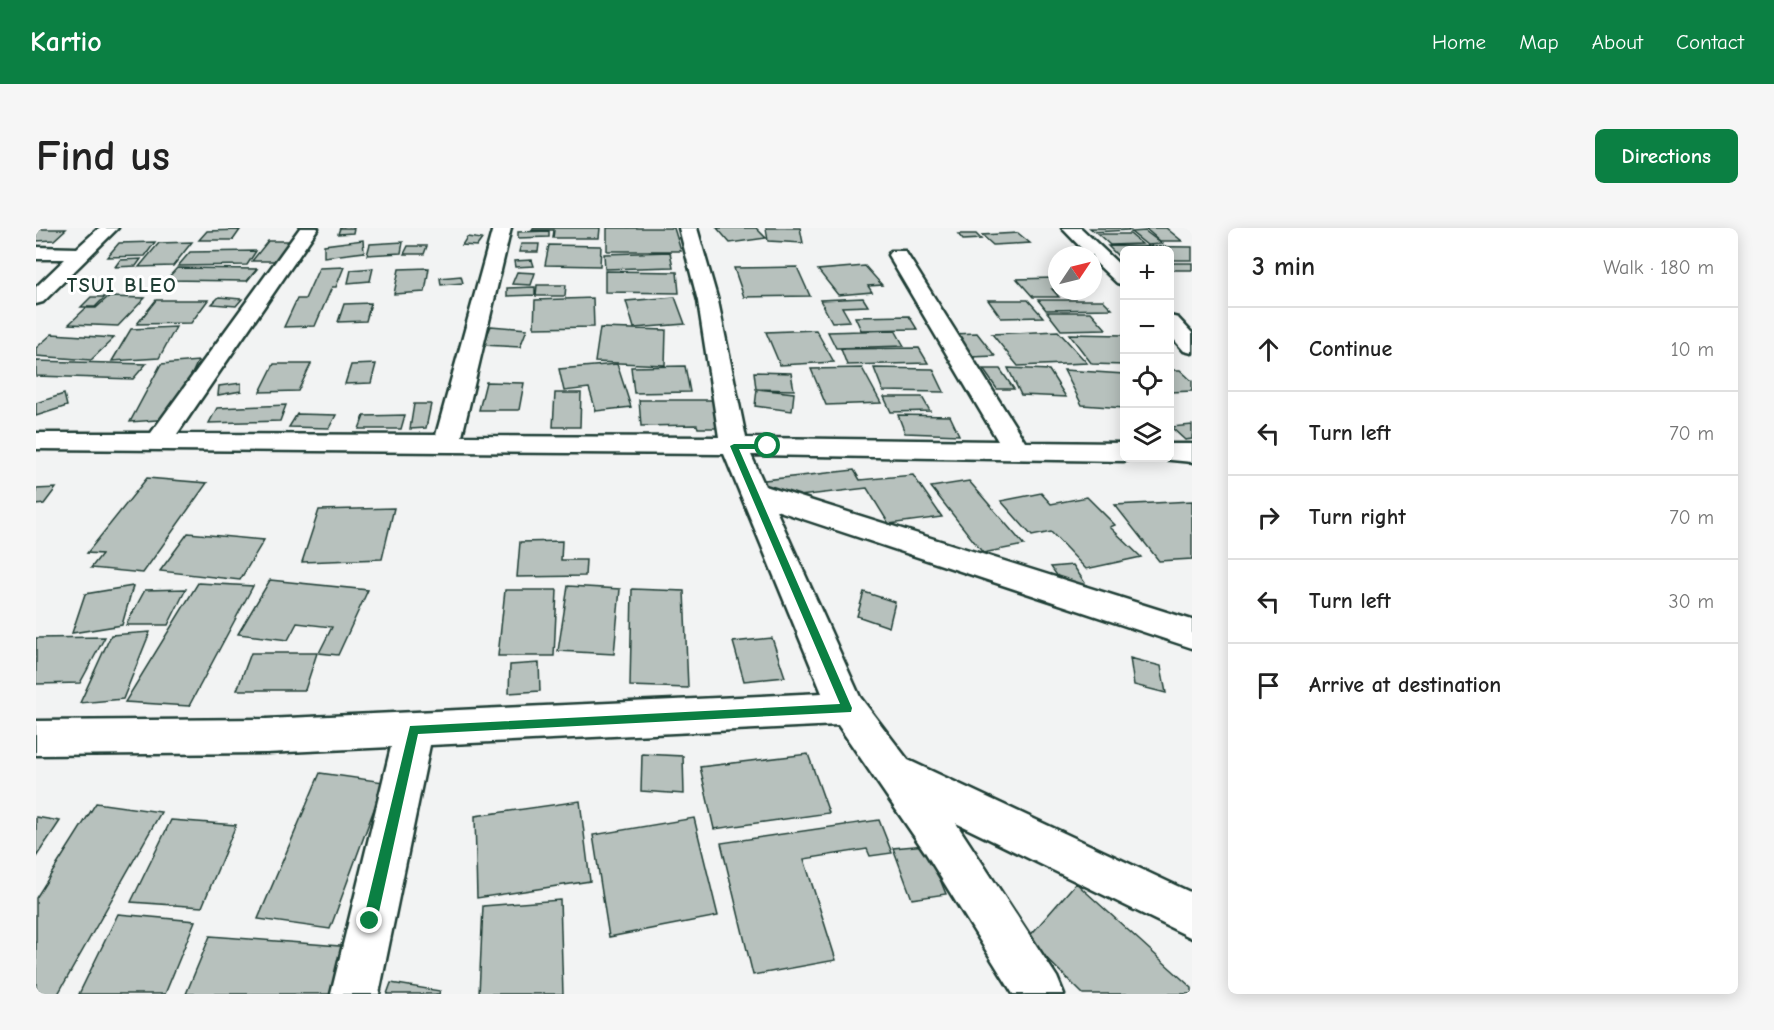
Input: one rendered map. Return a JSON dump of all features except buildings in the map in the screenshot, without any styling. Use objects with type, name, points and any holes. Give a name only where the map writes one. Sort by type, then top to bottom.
[{"type":"street","points":[[36,298],[109,228]]},
{"type":"street","points":[[159,441],[309,228]]},
{"type":"street","points":[[447,444],[502,228]]},
{"type":"street","points":[[688,228],[708,301],[734,446],[847,708],[940,837],[1040,994]]},
{"type":"street","points":[[1071,228],[1120,274]]},
{"type":"street","points":[[36,253],[82,254]]},
{"type":"street","points":[[898,255],[1017,451]]},
{"type":"street","points":[[1174,327],[1192,346]]},
{"type":"street","points":[[36,441],[734,446],[1120,452]]},
{"type":"street","points":[[1174,453],[1192,453]]},
{"type":"street","points":[[752,492],[1192,634]]},
{"type":"street","points":[[36,738],[266,736],[847,708]]},
{"type":"street","points":[[356,994],[414,730]]},
{"type":"street","points":[[896,775],[1192,916]]},
{"type":"district","name":"TSUI BLEO","points":[[122,285]]},
{"type":"route","points":[[370,921],[414,730],[847,708],[734,446],[768,446]]}]
